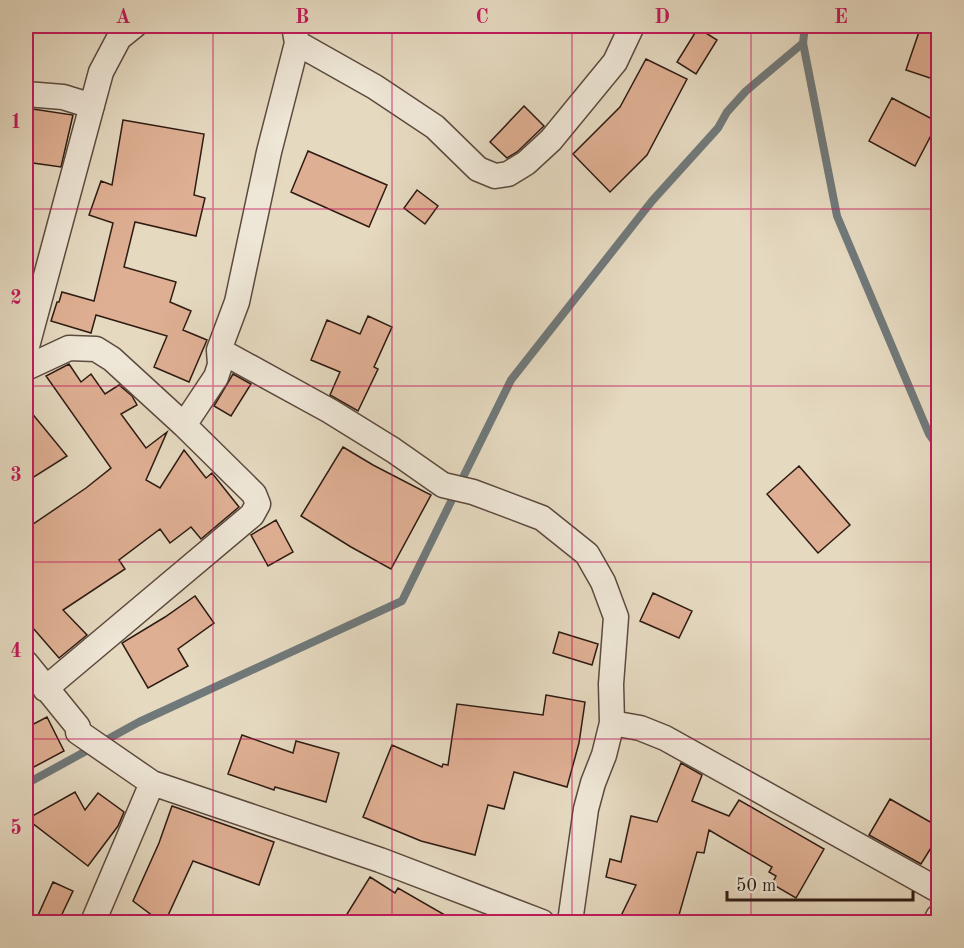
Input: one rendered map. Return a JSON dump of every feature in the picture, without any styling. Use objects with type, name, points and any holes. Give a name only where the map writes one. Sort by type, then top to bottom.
[{"type":"street","points":[[26,350],[101,72],[119,38],[134,26]]},
{"type":"street","points":[[184,425],[216,377],[220,365],[219,350],[237,302],[296,34],[435,127],[478,169],[495,176],[507,174],[526,163],[551,140],[615,62],[632,26]]},
{"type":"street","points":[[26,94],[63,97],[92,106]]},
{"type":"street","points":[[26,368],[69,348],[96,349],[112,359],[184,425],[254,494],[258,504],[252,514],[45,689]]},
{"type":"street","points":[[219,350],[339,417],[393,450],[443,485],[542,518],[586,554],[603,582],[616,617],[611,684],[612,723],[586,809],[570,922]]},
{"type":"street","points":[[26,663],[78,727],[78,732],[152,783],[370,856],[542,922]]},
{"type":"street","points":[[612,723],[640,728],[665,738],[939,890]]},
{"type":"street","points":[[93,922],[152,783]]},
{"type":"street","points":[[936,922],[939,917]]},
{"type":"building","points":[[921,26],[939,31],[939,81],[906,70]]},
{"type":"building","points":[[698,28],[717,40],[696,74],[677,62]]},
{"type":"building","points":[[646,59],[687,79],[647,155],[610,192],[573,154],[620,107]]},
{"type":"building","points":[[892,98],[938,122],[915,166],[869,141]]},
{"type":"building","points":[[524,106],[544,126],[517,152],[507,158],[490,142]]},
{"type":"building","points":[[26,108],[73,115],[61,167],[26,162]]},
{"type":"building","points":[[123,120],[204,134],[194,195],[205,198],[196,236],[135,222],[124,267],[176,282],[170,302],[191,311],[183,330],[207,340],[189,382],[154,367],[167,336],[96,315],[91,333],[51,321],[62,292],[94,301],[113,223],[89,215],[101,181],[112,185]]},
{"type":"building","points":[[308,151],[387,185],[369,227],[291,192]]},
{"type":"building","points":[[417,190],[438,206],[425,224],[404,208]]},
{"type":"building","points":[[368,316],[392,327],[374,367],[378,369],[358,411],[330,395],[340,372],[311,360],[327,320],[360,334]]},
{"type":"building","points":[[69,364],[81,382],[91,374],[105,394],[119,385],[132,396],[137,405],[121,414],[146,448],[167,432],[146,480],[160,488],[184,450],[206,478],[212,473],[239,507],[201,539],[191,527],[170,543],[160,529],[119,560],[125,569],[63,610],[87,635],[59,658],[26,620],[26,529],[111,468],[46,376]]},
{"type":"building","points":[[233,374],[251,384],[231,416],[214,406]]},
{"type":"building","points":[[26,406],[67,456],[26,482]]},
{"type":"building","points":[[343,447],[431,495],[391,569],[301,516]]},
{"type":"building","points":[[799,466],[850,525],[818,553],[767,494]]},
{"type":"building","points":[[276,520],[293,552],[268,566],[251,535]]},
{"type":"building","points":[[653,593],[692,611],[679,638],[640,621]]},
{"type":"building","points":[[195,596],[214,623],[178,649],[188,666],[148,688],[122,643]]},
{"type":"building","points":[[559,632],[598,644],[592,665],[553,653]]},
{"type":"building","points":[[546,695],[585,702],[579,743],[567,787],[514,772],[504,809],[488,805],[475,855],[421,841],[363,817],[392,745],[442,767],[443,764],[448,765],[457,704],[543,715]]},
{"type":"building","points":[[47,717],[64,751],[32,768],[26,755],[26,728]]},
{"type":"building","points":[[242,735],[293,753],[296,741],[339,753],[326,802],[275,787],[274,790],[228,774]]},
{"type":"building","points":[[681,763],[702,775],[692,801],[729,816],[739,800],[824,849],[796,898],[772,884],[776,876],[769,872],[772,867],[709,830],[704,853],[697,852],[677,922],[618,922],[636,885],[606,877],[610,859],[621,862],[631,816],[657,822]]},
{"type":"building","points":[[75,792],[85,810],[98,793],[124,812],[118,826],[88,866],[27,819]]},
{"type":"building","points":[[890,799],[939,827],[939,835],[921,864],[869,835]]},
{"type":"building","points":[[172,806],[274,842],[259,885],[193,861],[165,922],[161,922],[133,901],[159,843]]},
{"type":"building","points":[[370,877],[395,893],[398,888],[457,922],[360,922],[347,914]]},
{"type":"building","points":[[53,882],[73,891],[59,922],[35,922]]},
{"type":"waterway","points":[[805,26],[803,43],[837,216],[929,434],[938,447]]},
{"type":"waterway","points":[[26,784],[139,722],[402,601],[511,380],[652,201],[718,128],[727,112],[746,91],[803,43]]}]
